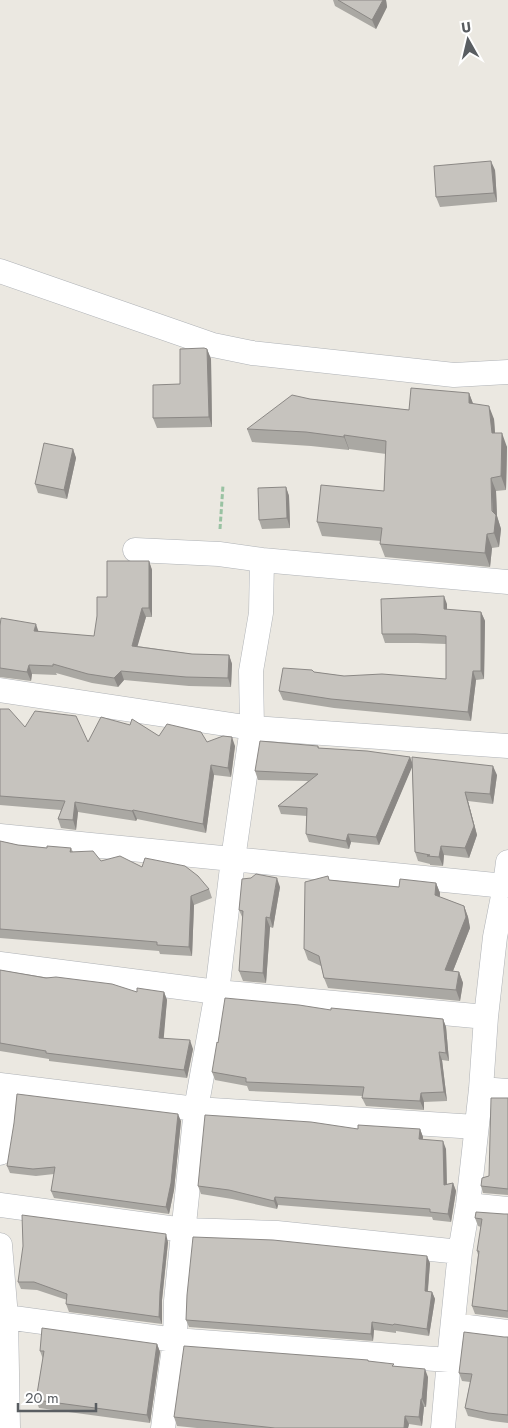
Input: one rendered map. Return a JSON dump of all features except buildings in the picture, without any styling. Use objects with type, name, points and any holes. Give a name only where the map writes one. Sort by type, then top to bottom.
[{"type":"street","points":[[0,271],[220,347],[252,353],[454,375],[508,372]]},
{"type":"street","points":[[135,550],[219,554],[262,560],[508,582]]},
{"type":"street","points":[[163,1428],[175,1340],[176,1300],[196,1109],[216,992],[252,728],[252,671],[261,613],[262,560]]},
{"type":"street","points":[[0,690],[252,728],[508,746]]},
{"type":"street","points":[[0,836],[505,886]]},
{"type":"street","points":[[443,1428],[448,1360],[460,1252],[468,1205],[481,1089],[486,1017],[508,862]]},
{"type":"street","points":[[0,964],[216,992],[486,1017]]},
{"type":"street","points":[[0,1154],[3,1085],[196,1109],[476,1127]]},
{"type":"street","points":[[481,1089],[508,1091]]},
{"type":"street","points":[[0,1205],[184,1230],[277,1233],[460,1252]]},
{"type":"street","points":[[468,1205],[508,1209]]},
{"type":"street","points":[[0,1245],[6,1317],[8,1428]]},
{"type":"street","points":[[6,1317],[175,1340],[448,1360]]},
{"type":"street","points":[[453,1325],[508,1332]]},
{"type":"path","points":[[219,554],[223,485]]}]
